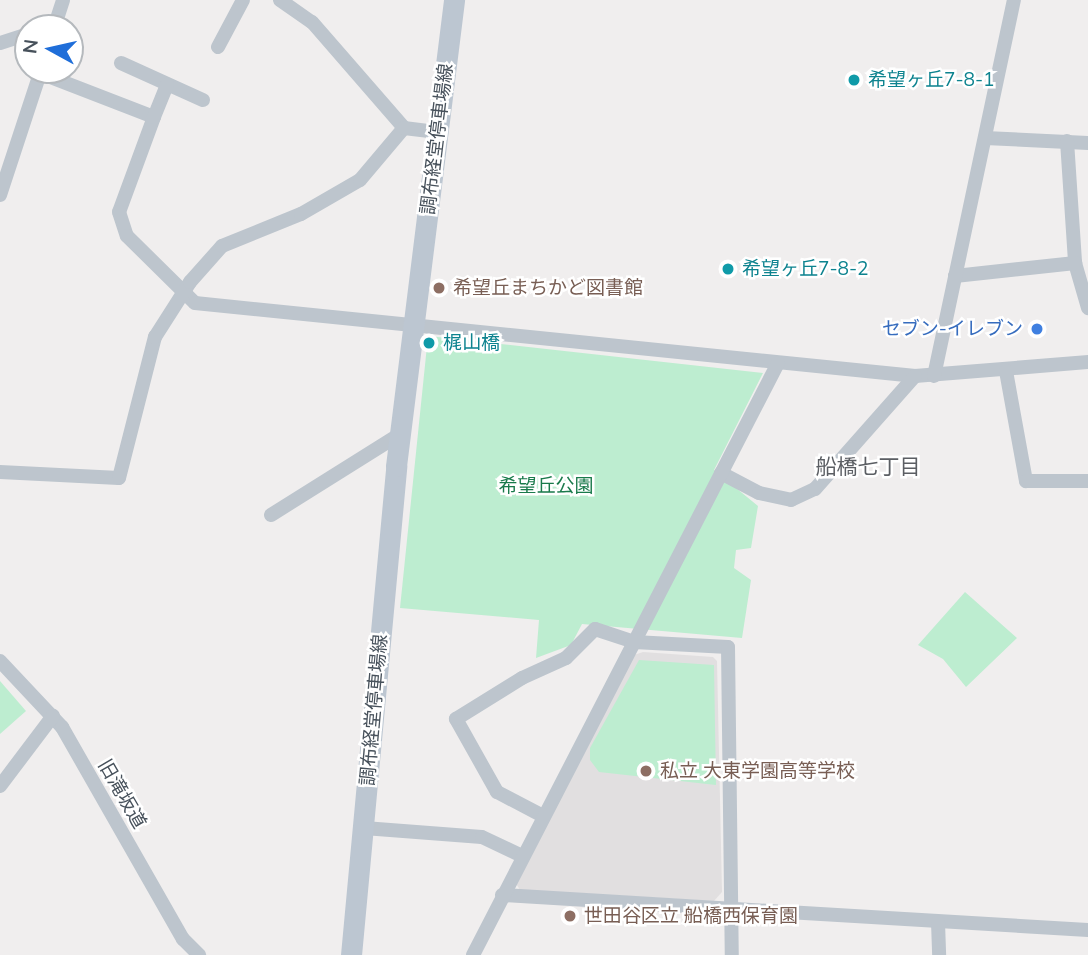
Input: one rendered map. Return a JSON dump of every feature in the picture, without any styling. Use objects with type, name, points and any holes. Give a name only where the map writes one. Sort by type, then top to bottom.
[{"type":"main road","name":"調布経堂停車場線","points":[[351,955],[398,449],[454,0]]},
{"type":"street","points":[[218,47],[243,0]]},
{"type":"street","points":[[280,0],[312,22],[404,128],[438,132]]},
{"type":"street","points":[[934,376],[1014,0]]},
{"type":"street","points":[[121,63],[203,100]]},
{"type":"street","points":[[0,195],[36,84]]},
{"type":"street","points":[[71,84],[155,117]]},
{"type":"street","points":[[167,85],[120,212],[127,236],[195,303],[915,376],[1006,371],[1088,362]]},
{"type":"street","points":[[0,472],[118,478],[155,337],[184,291],[222,246],[301,214],[360,180],[404,128]]},
{"type":"street","points":[[985,138],[1088,143]]},
{"type":"street","points":[[1067,141],[1075,263],[1088,308]]},
{"type":"street","points":[[956,276],[1075,263]]},
{"type":"street","points":[[473,955],[778,363]]},
{"type":"street","points":[[1006,371],[1026,481],[1088,481]]},
{"type":"street","points":[[720,473],[759,494],[791,500],[815,489],[915,376]]},
{"type":"street","points":[[271,515],[398,449]]},
{"type":"street","points":[[543,816],[497,792],[456,719],[522,678],[566,658],[596,629],[634,642],[728,647],[732,955]]},
{"type":"street","name":"旧滝坂道","points":[[0,661],[58,721],[194,954]]},
{"type":"street","points":[[0,786],[58,721]]},
{"type":"street","points":[[364,828],[482,837],[522,856]]},
{"type":"street","points":[[502,895],[732,911],[1088,930]]},
{"type":"street","points":[[938,922],[939,955]]},
{"type":"shaded area","name":"私立 大東学園高等学校","points":[[643,652],[713,657],[717,661],[722,892],[714,901],[520,890],[515,882],[634,655]]},
{"type":"green space","name":"希望丘公園","points":[[428,336],[763,373],[714,470],[758,506],[751,548],[736,550],[734,568],[751,580],[742,638],[582,624],[571,645],[536,658],[539,620],[400,608]]},
{"type":"green space","points":[[965,592],[1017,638],[966,687],[943,659],[918,645]]},
{"type":"green space","points":[[639,660],[714,665],[716,785],[599,772],[590,760],[590,748]]},
{"type":"green space","points":[[0,681],[26,711],[0,734]]},
{"type":"place","name":"希望ヶ丘7-8-1","points":[[854,80]]},
{"type":"place","name":"希望ヶ丘7-8-2","points":[[728,269]]},
{"type":"place","name":"希望丘まちかど図書館","points":[[439,288]]},
{"type":"place","name":"セブン-イレブン","points":[[1037,329]]},
{"type":"place","name":"梶山橋","points":[[429,343]]},
{"type":"place","name":"私立 大東学園高等学校","points":[[646,771]]},
{"type":"place","name":"世田谷区立 船橋西保育園","points":[[570,916]]},
{"type":"district","name":"船橋七丁目","points":[[868,466]]}]
